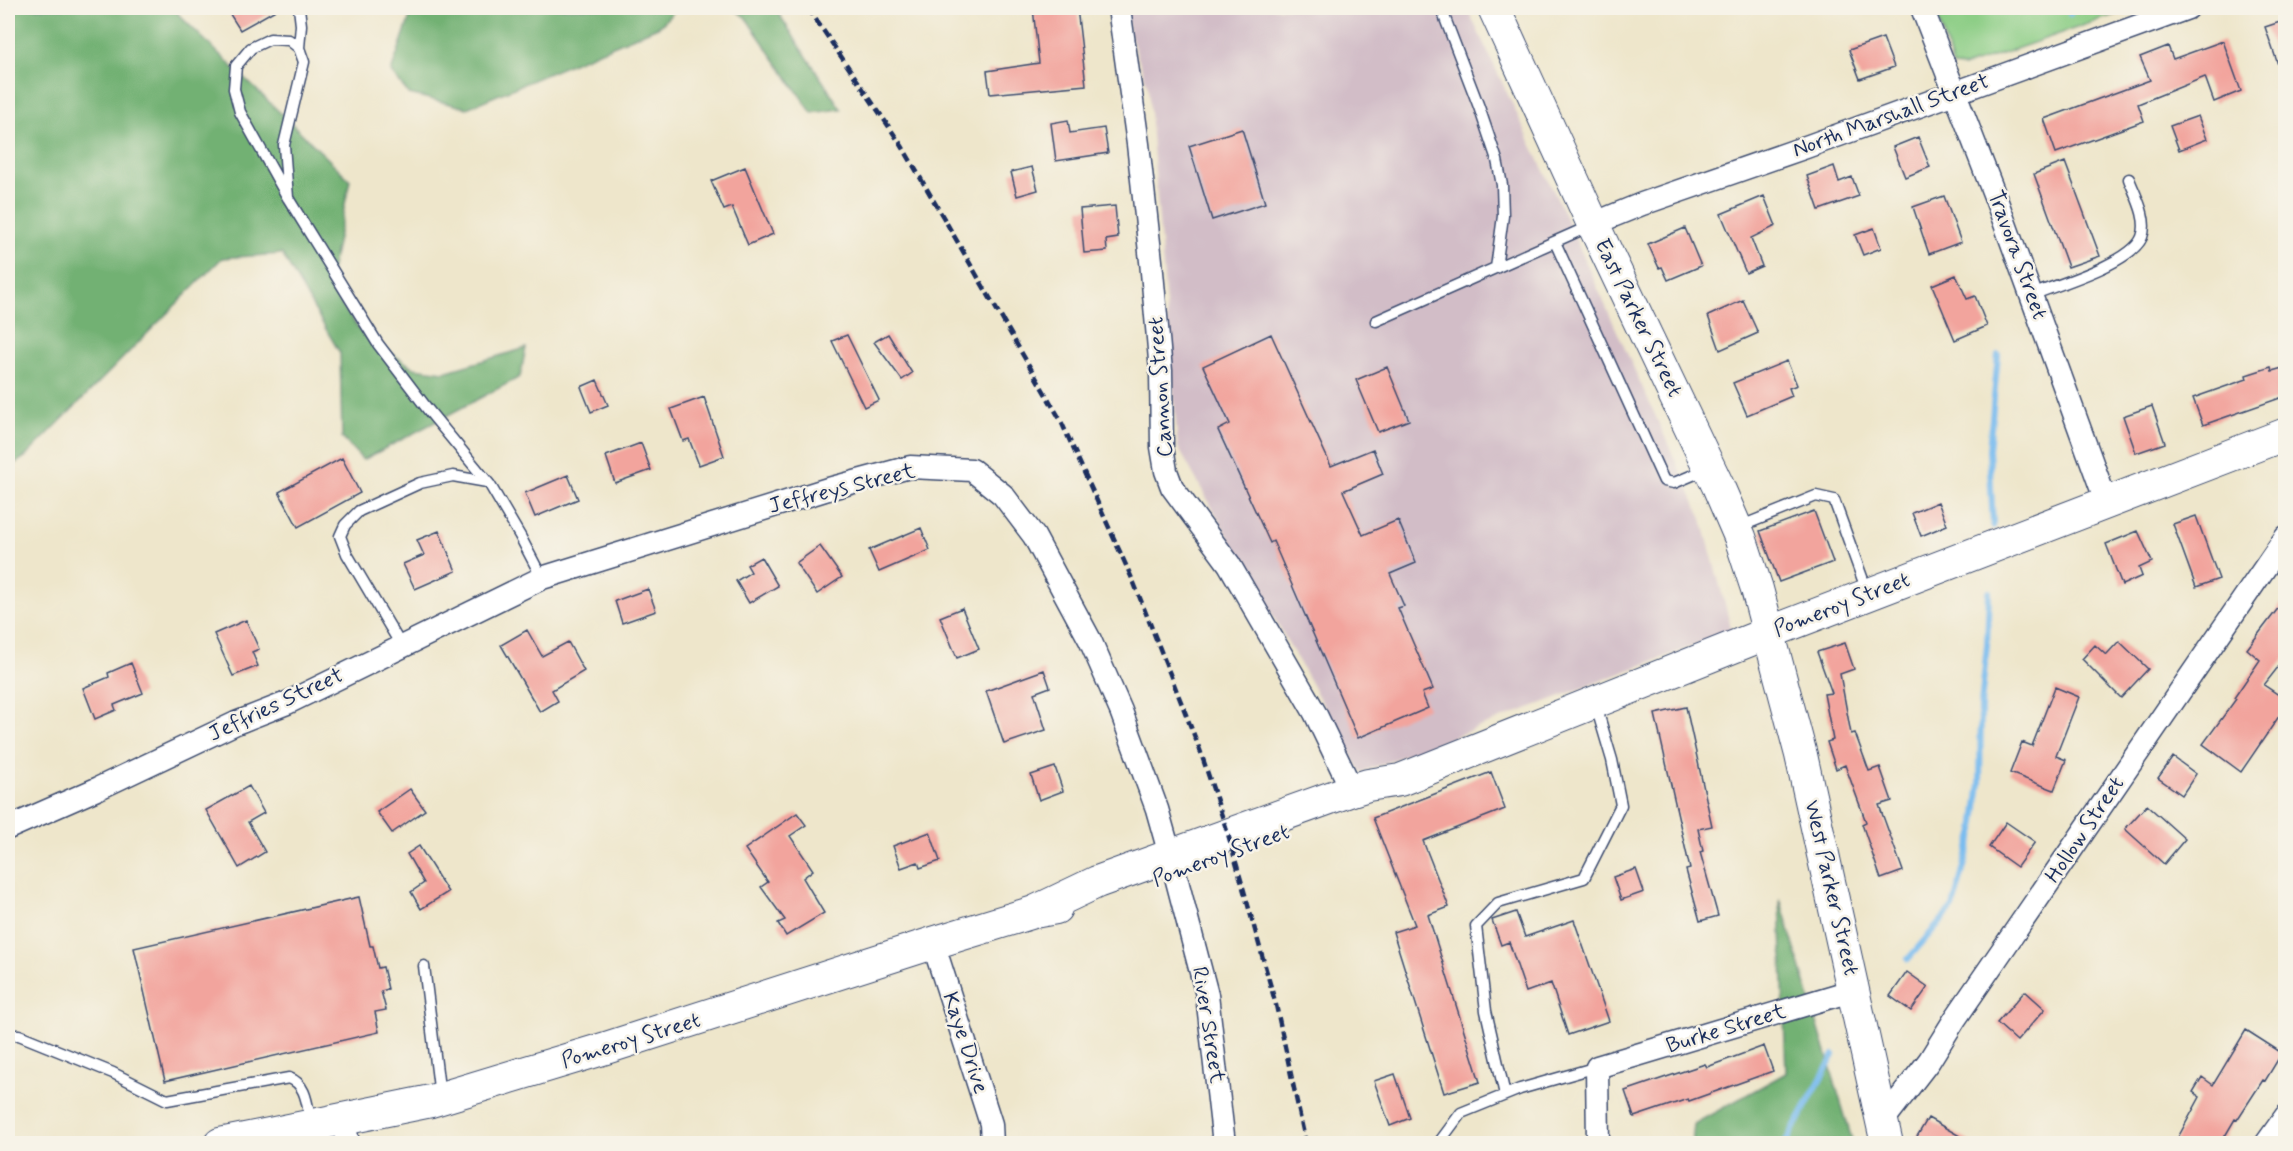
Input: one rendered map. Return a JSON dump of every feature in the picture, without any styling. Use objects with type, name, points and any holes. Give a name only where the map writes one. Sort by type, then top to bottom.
[{"type":"street","name":"Cannon Street","points":[[1119,8],[1151,261],[1161,371],[1162,447],[1166,471],[1172,487],[1228,564],[1315,714],[1352,789]]},
{"type":"street","name":"East Parker Street","points":[[1494,8],[1593,224],[1710,468],[1736,528],[1757,589],[1768,633]]},
{"type":"street","name":"Travora Street","points":[[1922,8],[2031,295],[2107,504]]},
{"type":"street","name":"North Marshall Street","points":[[1593,224],[1642,204],[2178,9]]},
{"type":"street","name":"Pomeroy Street","points":[[1173,864],[1352,789],[1368,784],[1400,780],[1768,633],[2286,434]]},
{"type":"street","name":"Jeffreys Street","points":[[542,578],[828,489],[910,467],[972,471],[1003,495],[1034,536],[1090,640],[1121,711]]},
{"type":"street","name":"Hollow Street","points":[[1884,1133],[1969,1000],[2286,537]]},
{"type":"street","name":"Jeffries Street","points":[[8,828],[236,723],[287,704],[542,578]]},
{"type":"street","name":"West Parker Street","points":[[1768,633],[1801,755],[1884,1133]]},
{"type":"street","name":"River Street","points":[[1121,711],[1157,809],[1207,995],[1224,1143]]},
{"type":"street","name":"Pomeroy Street","points":[[220,1143],[311,1125],[346,1131],[441,1098],[652,1034],[1034,912],[1097,882],[1173,864],[1374,801],[1400,780]]},
{"type":"street","name":"Kaye Drive","points":[[933,943],[986,1107],[991,1124],[992,1143]]},
{"type":"street","name":"Burke Street","points":[[1597,1067],[1854,990]]},
{"type":"street","points":[[1597,1067],[1598,1143]]},
{"type":"street","points":[[2266,1143],[2286,1116]]},
{"type":"lane","points":[[288,198],[284,145],[304,62],[299,48],[301,25],[299,8]]},
{"type":"lane","points":[[1441,8],[1497,160],[1502,185],[1503,216],[1496,268]]},
{"type":"lane","points":[[299,48],[289,40],[270,39],[251,48],[236,66],[234,89],[240,112],[288,198],[378,344],[487,482],[542,578]]},
{"type":"lane","points":[[2031,295],[2098,270],[2128,255],[2142,237],[2143,217],[2129,179]]},
{"type":"lane","points":[[1376,321],[1593,224]]},
{"type":"lane","points":[[1555,242],[1664,481],[1674,483],[1710,468]]},
{"type":"lane","points":[[402,647],[347,554],[340,536],[345,525],[359,511],[420,483],[453,476],[487,482]]},
{"type":"lane","points":[[1736,528],[1816,496],[1834,500],[1869,594]]},
{"type":"lane","points":[[1505,1095],[1486,1011],[1476,926],[1498,903],[1584,878],[1621,805],[1595,703]]},
{"type":"lane","points":[[424,966],[441,1098]]},
{"type":"lane","points":[[8,1035],[19,1035],[113,1073],[167,1100],[289,1078],[296,1080],[302,1086],[311,1125]]},
{"type":"lane","points":[[1438,1143],[1461,1113],[1505,1095],[1597,1067]]},
{"type":"shaded area","points":[[1126,8],[1467,8],[1560,205],[1702,519],[1732,631],[1361,772],[1178,447],[1148,87],[1129,31]]},
{"type":"green space","points":[[8,8],[174,8],[350,180],[328,286],[364,336],[414,368],[444,372],[526,348],[520,377],[363,460],[342,438],[340,353],[282,254],[222,258],[25,457],[8,468]]},
{"type":"green space","points":[[413,8],[677,8],[660,26],[467,108],[409,94],[391,72]]},
{"type":"green space","points":[[733,8],[775,8],[841,109],[812,113],[746,18]]},
{"type":"green space","points":[[1935,8],[2134,8],[1964,67],[1953,66]]},
{"type":"green space","points":[[1780,899],[1853,1143],[1692,1144],[1694,1124],[1786,1073]]},
{"type":"building","points":[[226,8],[279,8],[240,30]]},
{"type":"building","points":[[1033,8],[1077,8],[1086,85],[990,94],[987,71],[1039,63]]},
{"type":"building","points":[[2286,20],[2286,79],[2283,79],[2265,27]]},
{"type":"building","points":[[1883,38],[1894,67],[1860,79],[1849,50]]},
{"type":"building","points":[[2223,41],[2241,91],[2214,102],[2205,77],[2138,104],[2144,121],[2056,153],[2044,119],[2150,80],[2140,57],[2168,46],[2173,59]]},
{"type":"building","points":[[2198,116],[2207,139],[2179,150],[2170,126]]},
{"type":"building","points":[[1068,120],[1070,133],[1104,128],[1108,153],[1056,161],[1051,123]]},
{"type":"building","points":[[1242,129],[1265,203],[1212,220],[1189,146]]},
{"type":"building","points":[[1918,137],[1930,167],[1905,177],[1893,147]]},
{"type":"building","points":[[2065,162],[2100,256],[2068,267],[2034,174]]},
{"type":"building","points":[[1834,166],[1839,182],[1852,177],[1859,196],[1819,210],[1807,176]]},
{"type":"building","points":[[745,167],[773,234],[748,245],[732,207],[724,210],[711,181]]},
{"type":"building","points":[[1032,167],[1038,190],[1017,196],[1011,172]]},
{"type":"building","points":[[1764,196],[1776,226],[1751,238],[1762,266],[1746,273],[1721,214]]},
{"type":"building","points":[[1944,196],[1961,242],[1929,254],[1913,207]]},
{"type":"building","points":[[1115,206],[1118,238],[1106,240],[1107,251],[1084,253],[1080,209]]},
{"type":"building","points":[[1685,228],[1701,266],[1668,280],[1662,267],[1659,268],[1648,244]]},
{"type":"building","points":[[1874,228],[1881,248],[1863,255],[1855,235]]},
{"type":"building","points":[[1956,275],[1967,299],[1975,296],[1987,326],[1955,340],[1932,285]]},
{"type":"building","points":[[1743,300],[1758,333],[1720,350],[1708,316]]},
{"type":"building","points":[[888,334],[912,373],[902,380],[874,342]]},
{"type":"building","points":[[1271,334],[1331,466],[1373,449],[1383,474],[1343,491],[1363,535],[1398,520],[1416,563],[1390,574],[1404,606],[1398,608],[1433,689],[1422,693],[1428,708],[1358,738],[1273,541],[1270,543],[1218,430],[1230,424],[1203,366]]},
{"type":"building","points":[[847,335],[879,400],[864,407],[832,341]]},
{"type":"building","points":[[1787,361],[1797,385],[1789,388],[1792,396],[1747,415],[1733,383]]},
{"type":"building","points":[[1387,367],[1409,420],[1378,432],[1356,380]]},
{"type":"building","points":[[2271,367],[2272,371],[2286,367],[2286,396],[2203,425],[2193,398],[2247,379],[2246,375]]},
{"type":"building","points":[[597,380],[608,405],[591,412],[581,387]]},
{"type":"building","points":[[704,397],[724,456],[699,465],[689,439],[683,441],[671,409]]},
{"type":"building","points":[[2152,406],[2165,443],[2136,453],[2123,416]]},
{"type":"building","points":[[641,443],[651,470],[615,483],[606,456]]},
{"type":"building","points":[[342,458],[360,493],[298,527],[279,492]]},
{"type":"building","points":[[568,475],[578,499],[535,517],[525,493]]},
{"type":"building","points":[[1938,502],[1947,525],[1921,536],[1912,513]]},
{"type":"building","points":[[1814,511],[1833,562],[1779,582],[1760,531]]},
{"type":"building","points":[[2196,516],[2219,579],[2196,587],[2173,524]]},
{"type":"building","points":[[921,528],[930,550],[879,572],[869,550]]},
{"type":"building","points":[[439,531],[456,571],[415,589],[403,564],[424,555],[417,540]]},
{"type":"building","points":[[2138,531],[2152,562],[2139,568],[2142,576],[2122,585],[2106,544]]},
{"type":"building","points":[[820,546],[842,577],[817,594],[796,563]]},
{"type":"building","points":[[761,557],[778,586],[749,603],[736,581],[751,572],[747,565]]},
{"type":"building","points":[[648,589],[656,611],[622,623],[615,601]]},
{"type":"building","points":[[2286,598],[2286,657],[2264,685],[2286,700],[2286,706],[2241,772],[2203,744],[2236,699],[2234,698],[2260,660],[2247,649]]},
{"type":"building","points":[[962,608],[979,649],[957,658],[940,617]]},
{"type":"building","points":[[246,620],[259,649],[252,652],[258,666],[233,676],[214,634]]},
{"type":"building","points":[[527,630],[542,656],[568,642],[584,671],[552,690],[558,701],[540,712],[501,645]]},
{"type":"building","points":[[2119,641],[2148,669],[2121,698],[2082,659],[2095,645],[2106,655]]},
{"type":"building","points":[[1845,643],[1854,669],[1840,674],[1851,734],[1855,733],[1869,771],[1880,767],[1892,801],[1879,805],[1903,871],[1881,879],[1862,824],[1866,822],[1845,765],[1836,769],[1827,742],[1833,740],[1824,694],[1832,693],[1817,652]]},
{"type":"building","points":[[131,663],[143,693],[114,705],[116,710],[95,719],[83,688],[109,677],[108,673]]},
{"type":"building","points":[[1044,670],[1050,687],[1034,693],[1046,730],[1004,744],[986,691]]},
{"type":"building","points":[[2055,687],[2079,697],[2056,756],[2066,760],[2054,790],[2010,773],[2022,742],[2032,746]]},
{"type":"building","points":[[1686,707],[1712,826],[1698,829],[1703,851],[1700,852],[1718,916],[1700,921],[1686,870],[1690,869],[1655,714]]},
{"type":"building","points":[[2173,757],[2196,774],[2182,795],[2158,778]]},
{"type":"building","points":[[1055,767],[1063,791],[1039,800],[1031,775]]},
{"type":"building","points":[[1491,772],[1505,809],[1423,841],[1449,907],[1428,915],[1480,1082],[1444,1093],[1393,932],[1415,925],[1373,818]]},
{"type":"building","points":[[249,786],[264,813],[248,822],[265,852],[239,868],[206,810]]},
{"type":"building","points":[[410,789],[425,810],[392,833],[377,812]]},
{"type":"building","points":[[2147,805],[2185,839],[2164,864],[2125,829]]},
{"type":"building","points":[[797,813],[806,825],[790,836],[813,870],[803,878],[824,913],[786,936],[778,923],[785,920],[761,887],[768,882],[745,849]]},
{"type":"building","points":[[2006,822],[2035,842],[2017,867],[1989,847]]},
{"type":"building","points":[[930,832],[940,861],[920,868],[918,862],[901,868],[893,846]]},
{"type":"building","points":[[419,846],[448,892],[421,909],[411,892],[424,883],[407,854]]},
{"type":"building","points":[[1636,869],[1644,892],[1621,900],[1613,877]]},
{"type":"building","points":[[359,897],[370,946],[373,946],[378,968],[383,967],[388,989],[381,991],[386,1010],[375,1012],[379,1032],[165,1081],[134,948]]},
{"type":"building","points":[[1516,912],[1525,937],[1574,920],[1609,1021],[1568,1035],[1551,983],[1526,992],[1509,942],[1501,945],[1492,920]]},
{"type":"building","points":[[1907,972],[1928,987],[1911,1011],[1890,996]]},
{"type":"building","points":[[2025,991],[2045,1009],[2017,1041],[1997,1023]]},
{"type":"building","points":[[2246,1030],[2282,1053],[2265,1081],[2263,1080],[2237,1120],[2235,1119],[2221,1143],[2175,1143],[2200,1097],[2193,1092],[2202,1077],[2213,1085]]},
{"type":"building","points":[[1764,1046],[1773,1071],[1689,1101],[1688,1099],[1634,1117],[1625,1091],[1705,1064],[1707,1067]]},
{"type":"building","points":[[1395,1074],[1410,1118],[1390,1126],[1374,1081]]},
{"type":"building","points":[[1928,1118],[1972,1143],[1913,1143]]},
{"type":"waterway","points":[[2070,14],[2072,8]]},
{"type":"waterway","points":[[1993,526],[1989,450],[1998,355]]},
{"type":"waterway","points":[[1908,959],[1953,907],[1974,830],[1980,783],[1981,705],[1989,592]]},
{"type":"waterway","points":[[1785,1144],[1834,1055]]},
{"type":"railway","points":[[808,8],[902,146],[1060,419],[1134,583],[1200,750],[1228,834],[1276,1005],[1306,1144]]}]
